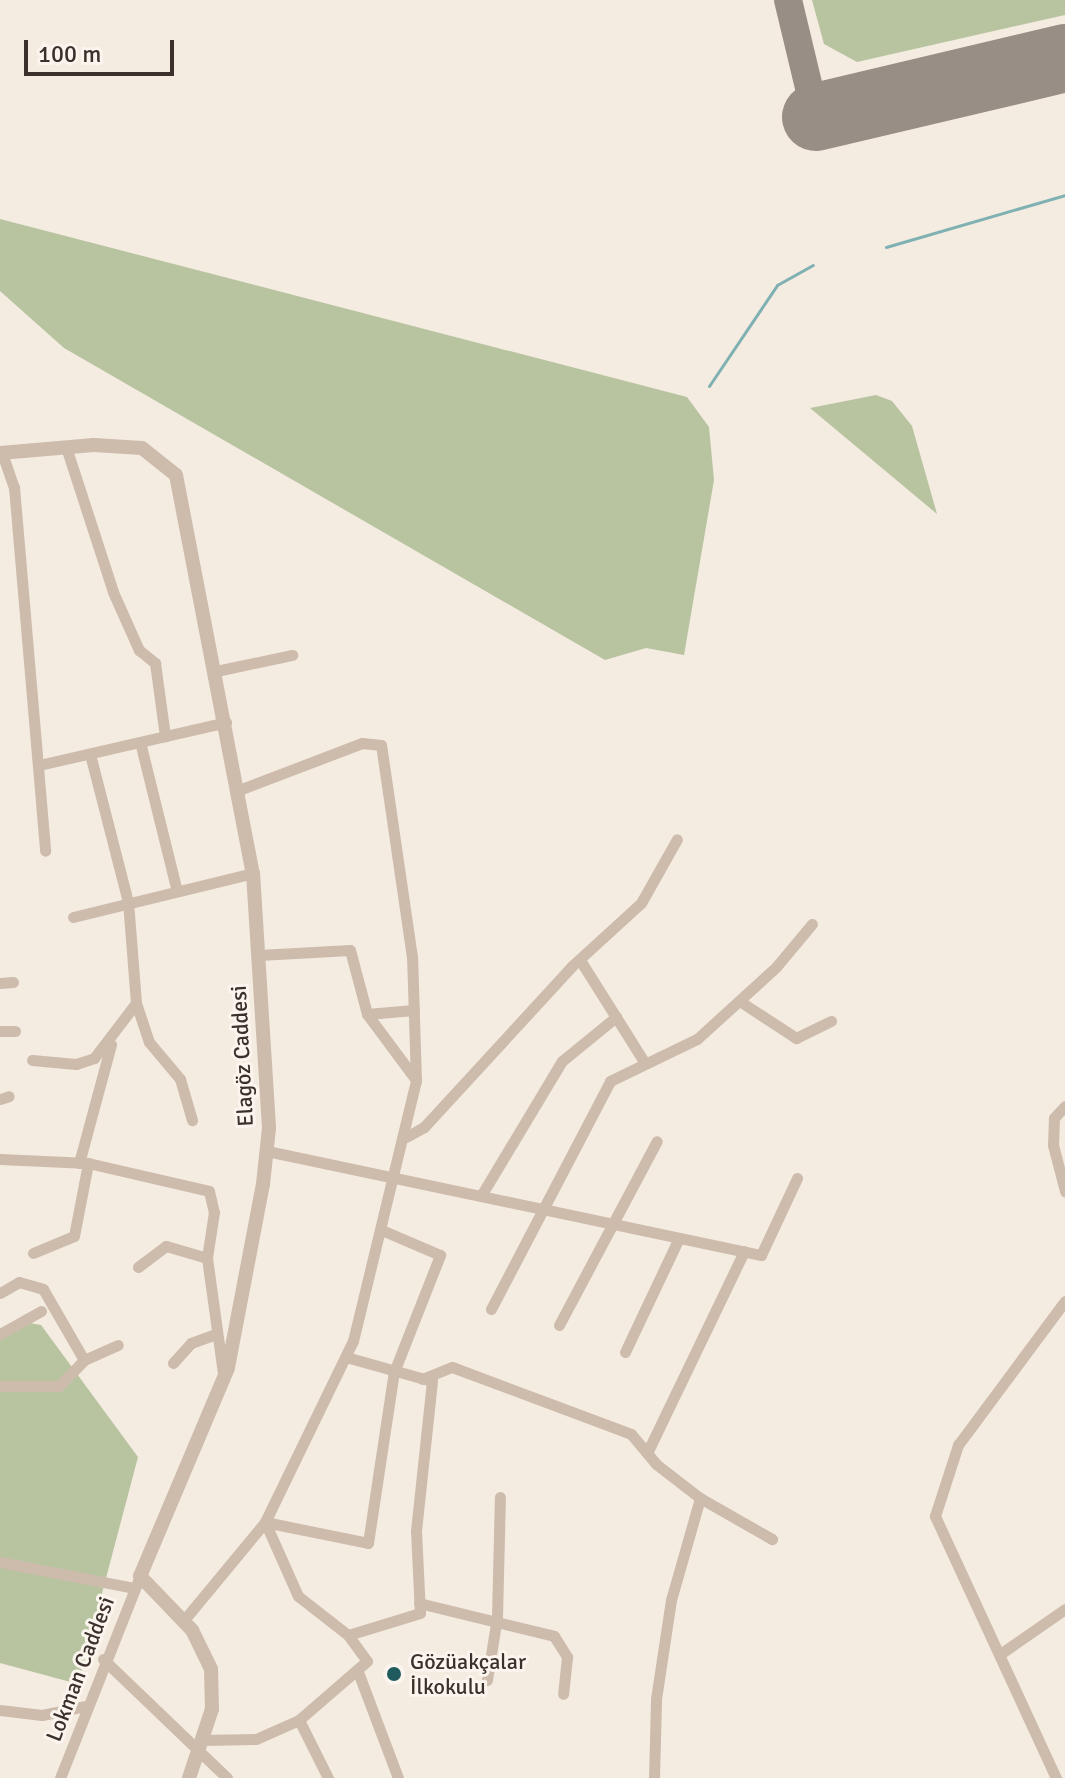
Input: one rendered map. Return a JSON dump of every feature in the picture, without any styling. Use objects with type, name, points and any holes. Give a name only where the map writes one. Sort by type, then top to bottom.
[{"type":"street","name":"Elagöz Caddesi","points":[[1,453],[66,447],[142,448],[171,468],[183,496],[253,873],[267,1151],[224,1380],[137,1582]]},
{"type":"street","points":[[66,447],[113,592],[139,650],[155,663],[165,736]]},
{"type":"street","points":[[1,453],[14,487],[45,851]]},
{"type":"street","points":[[216,671],[292,655]]},
{"type":"street","points":[[39,765],[226,722]]},
{"type":"street","points":[[140,742],[176,887]]},
{"type":"street","points":[[184,1620],[265,1522],[346,1357],[384,1231],[416,1081],[414,1010],[401,860],[381,745],[362,743],[239,790]]},
{"type":"street","points":[[90,754],[128,902],[136,1003],[149,1042],[180,1079],[192,1120]]},
{"type":"street","points":[[406,1137],[424,1127],[580,960],[641,903],[677,839]]},
{"type":"street","points":[[73,917],[176,887],[253,873]]},
{"type":"street","points":[[491,1309],[541,1207],[610,1081],[643,1060],[690,1043],[741,1002],[812,924]]},
{"type":"street","points":[[259,955],[350,950],[367,1014],[416,1081]]},
{"type":"street","points":[[580,960],[643,1060]]},
{"type":"street","points":[[741,1002],[796,1038],[831,1021]]},
{"type":"street","points":[[32,1060],[82,1063],[112,1039],[136,1003]]},
{"type":"street","points":[[367,1014],[414,1010]]},
{"type":"street","points":[[482,1194],[562,1061],[616,1017]]},
{"type":"street","points":[[0,1031],[15,1031]]},
{"type":"street","points":[[33,1253],[74,1236],[83,1163],[112,1039]]},
{"type":"street","points":[[1065,1106],[1054,1118],[1053,1145],[1065,1191]]},
{"type":"street","points":[[559,1325],[657,1141]]},
{"type":"street","points":[[267,1151],[397,1175],[761,1255],[797,1178]]},
{"type":"street","points":[[0,1159],[83,1163],[209,1191],[214,1212],[207,1258],[224,1380]]},
{"type":"street","points":[[265,1522],[368,1543],[394,1372],[440,1255],[384,1231]]},
{"type":"street","points":[[625,1352],[679,1238]]},
{"type":"street","points":[[138,1267],[166,1246],[207,1258]]},
{"type":"street","points":[[647,1453],[744,1251]]},
{"type":"street","points":[[0,1293],[19,1282],[43,1289],[84,1360]]},
{"type":"street","points":[[1056,1778],[1003,1652],[939,1531],[937,1505],[962,1438],[1065,1301]]},
{"type":"street","points":[[0,1334],[41,1311]]},
{"type":"street","points":[[173,1363],[191,1343],[216,1334]]},
{"type":"street","points":[[0,1386],[59,1386],[84,1360],[118,1345]]},
{"type":"street","points":[[346,1357],[432,1381],[416,1531],[420,1613],[348,1635]]},
{"type":"street","points":[[422,1379],[452,1367],[631,1434],[647,1453],[700,1498],[772,1539]]},
{"type":"street","points":[[487,1680],[497,1617],[500,1497]]},
{"type":"street","points":[[654,1778],[656,1699],[671,1600],[700,1498]]},
{"type":"street","points":[[200,1744],[256,1739],[299,1720],[358,1672],[367,1661],[348,1635],[298,1596],[265,1522]]},
{"type":"street","points":[[0,1562],[137,1582],[184,1620],[212,1675],[212,1709],[189,1778]]},
{"type":"street","name":"Lokman Caddesi","points":[[60,1778],[103,1659],[137,1582]]},
{"type":"street","points":[[419,1603],[497,1617],[561,1642],[567,1657],[563,1694]]},
{"type":"street","points":[[1003,1652],[1065,1609]]},
{"type":"street","points":[[103,1659],[200,1744],[227,1778]]},
{"type":"street","points":[[358,1672],[398,1778]]},
{"type":"street","points":[[0,1710],[42,1715],[86,1706]]},
{"type":"street","points":[[299,1720],[328,1778]]},
{"type":"green space","points":[[812,0],[1065,0],[1065,15],[857,62],[824,44]]},
{"type":"green space","points":[[0,219],[687,397],[709,427],[714,480],[684,655],[646,648],[605,660],[64,348],[0,291]]},
{"type":"green space","points":[[876,395],[892,401],[912,426],[937,514],[810,408]]},
{"type":"green space","points":[[30,1323],[41,1325],[138,1457],[78,1684],[0,1663],[0,1339]]},
{"type":"waterway","points":[[886,247],[1065,195]]},
{"type":"waterway","points":[[709,386],[777,285],[813,265]]},
{"type":"taxiway","points":[[788,0],[816,117]]},
{"type":"runway","points":[[816,117],[1065,58]]},
{"type":"place","name":"Gözüakçalar İlkokulu","points":[[394,1674]]}]
